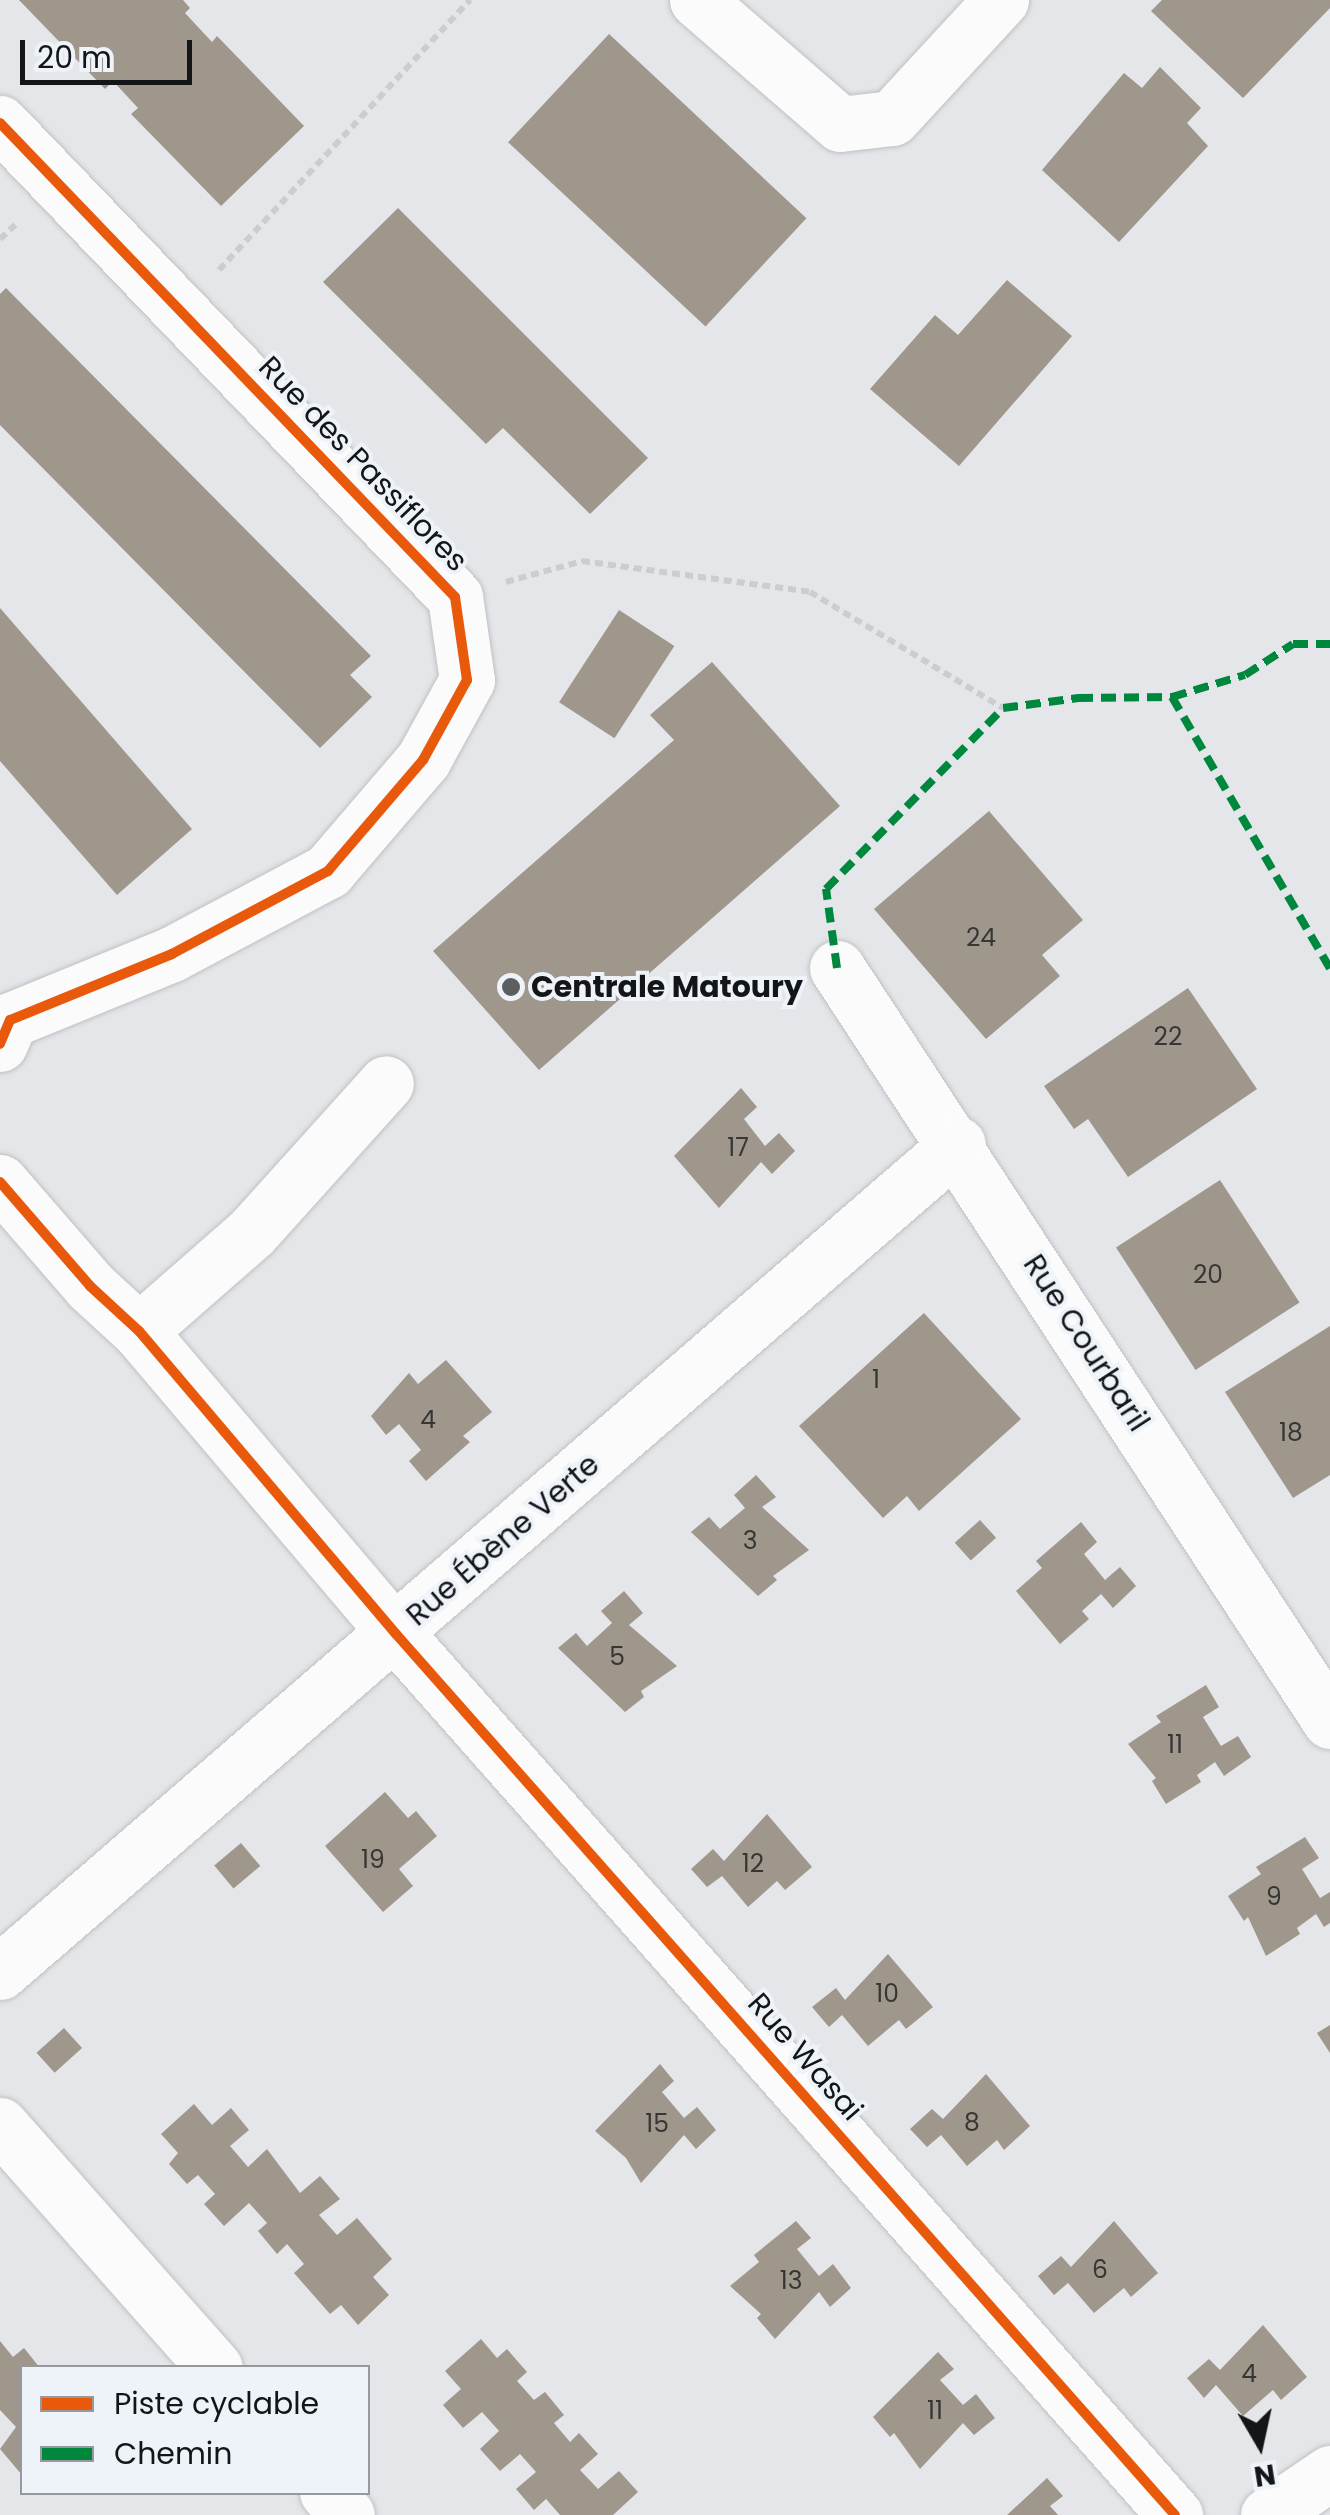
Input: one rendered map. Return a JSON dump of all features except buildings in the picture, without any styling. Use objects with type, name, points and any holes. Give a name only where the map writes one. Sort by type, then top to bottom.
[{"type":"street","points":[[697,0],[840,124],[892,118],[1002,0]]},
{"type":"street","name":"Rue des Passiflores","points":[[0,124],[455,597],[467,680],[423,760],[328,871],[172,954],[4,1019]]},
{"type":"street","name":"Rue Courbaril","points":[[838,968],[958,1144],[1330,1721]]},
{"type":"street","points":[[140,1331],[252,1232],[386,1084]]},
{"type":"street","name":"Rue Ébène Verte","points":[[0,1972],[396,1634],[958,1144]]},
{"type":"street","name":"Rue Wasai","points":[[0,1182],[90,1286],[140,1331],[396,1634],[1175,2515]]},
{"type":"street","points":[[0,2125],[212,2365]]},
{"type":"street","points":[[1268,2515],[1330,2473]]},
{"type":"street","points":[[330,2495],[347,2515]]},
{"type":"path","points":[[182,310],[470,0]]},
{"type":"path","points":[[455,597],[582,561],[810,592],[1003,708]]},
{"type":"marked path","points":[[1172,697],[1245,675],[1293,644],[1330,644]]},
{"type":"marked path","points":[[837,968],[826,889],[1003,708],[1078,698],[1172,697],[1330,969]]},
{"type":"cycle path","points":[[0,123],[455,597],[467,680],[423,760],[328,871],[172,954],[10,1020],[0,1044]]},
{"type":"cycle path","points":[[0,1182],[90,1286],[139,1331],[396,1634],[1175,2515]]},
{"type":"place","name":"Centrale Matoury","points":[[511,987]]}]
